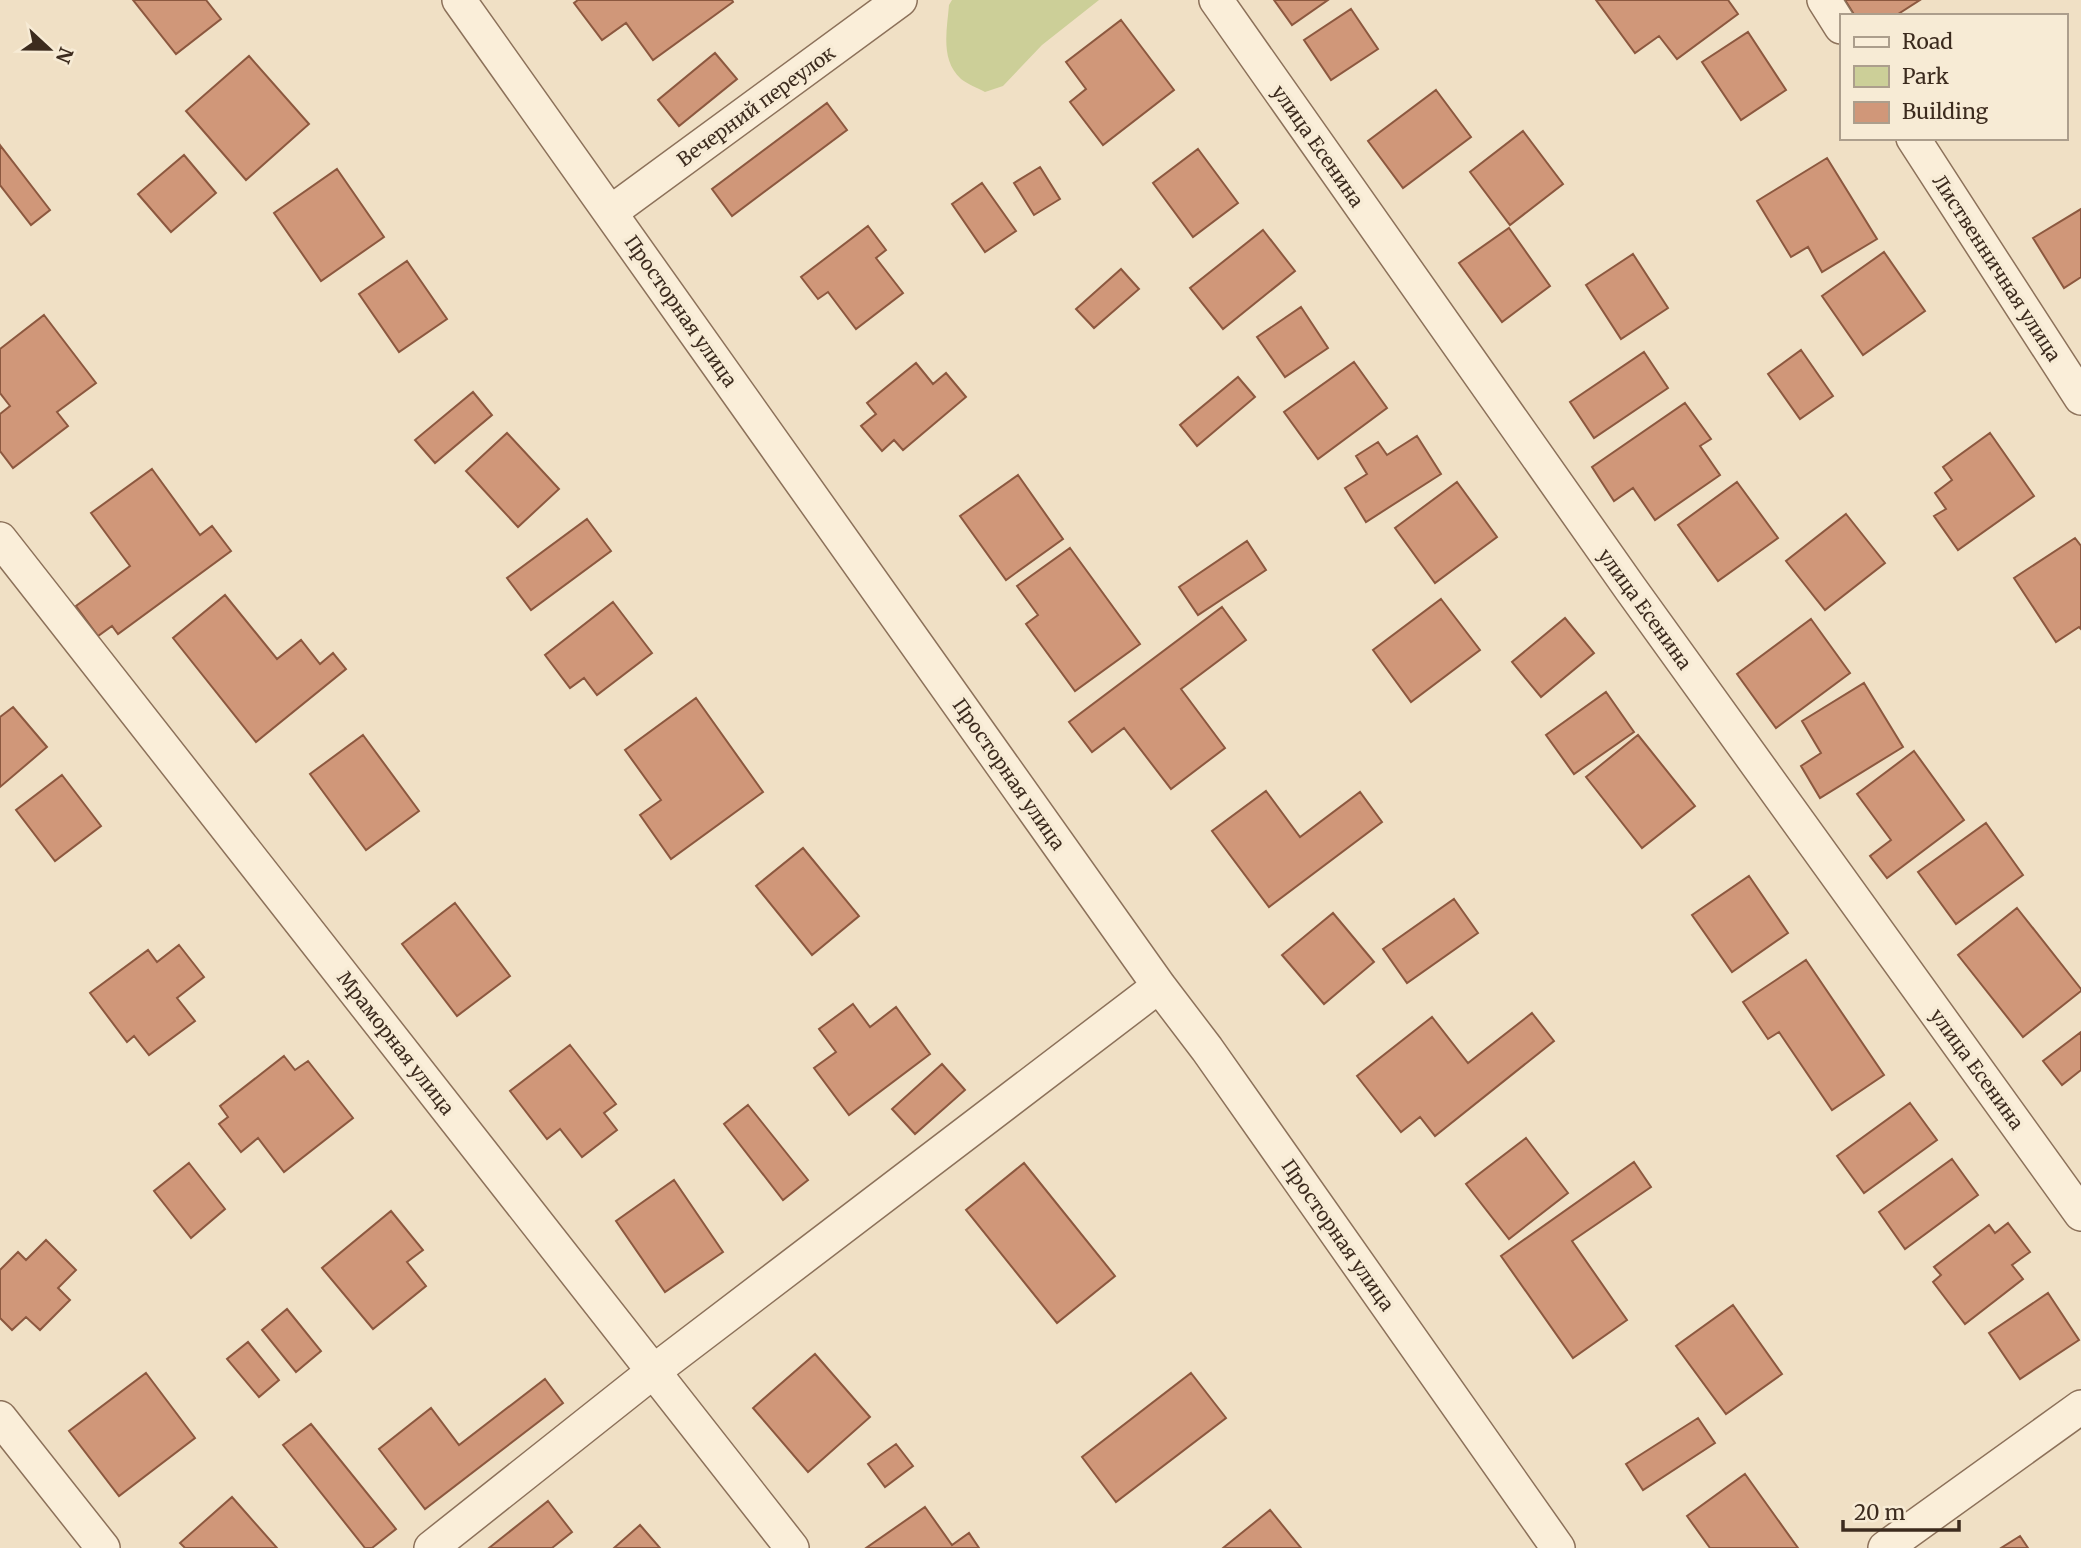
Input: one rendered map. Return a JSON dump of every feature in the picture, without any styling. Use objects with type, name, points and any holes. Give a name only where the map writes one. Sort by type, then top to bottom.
[{"type":"street","name":"Просторная улица","points":[[459,0],[1159,986],[1207,1049],[1558,1548]]},
{"type":"street","name":"Вечерний переулок","points":[[611,212],[900,0]]},
{"type":"street","name":"улица Есенина","points":[[1216,0],[1630,588],[2081,1214]]},
{"type":"street","points":[[1824,0],[1840,25]]},
{"type":"street","name":"Лиственничная улица","points":[[1914,140],[2081,398]]},
{"type":"street","name":"Мраморная улица","points":[[0,540],[792,1548]]},
{"type":"street","points":[[431,1548],[654,1371],[1159,986]]},
{"type":"street","points":[[1885,1548],[2081,1407]]},
{"type":"street","points":[[0,1418],[103,1548]]},
{"type":"green space","points":[[952,0],[1099,0],[1042,45],[1003,86],[985,92],[961,79],[950,63],[946,34]]},
{"type":"building","points":[[133,0],[206,0],[221,19],[176,54]]},
{"type":"building","points":[[578,0],[733,2],[653,60],[626,23],[602,40],[574,3]]},
{"type":"building","points":[[1274,0],[1328,0],[1292,25]]},
{"type":"building","points":[[1596,0],[1728,0],[1738,14],[1677,59],[1659,36],[1635,53]]},
{"type":"building","points":[[1845,0],[1920,0],[1898,14],[1854,14]]},
{"type":"building","points":[[1351,9],[1378,49],[1331,80],[1304,40]]},
{"type":"building","points":[[1121,20],[1174,90],[1103,145],[1070,102],[1086,89],[1066,62]]},
{"type":"building","points":[[1748,32],[1786,90],[1741,120],[1702,62]]},
{"type":"building","points":[[715,53],[737,79],[679,126],[658,100]]},
{"type":"building","points":[[249,56],[309,124],[246,180],[186,111]]},
{"type":"building","points":[[1436,90],[1471,137],[1403,188],[1368,141]]},
{"type":"building","points":[[827,103],[847,130],[732,216],[712,189]]},
{"type":"building","points":[[1523,131],[1563,184],[1510,225],[1470,172]]},
{"type":"building","points":[[0,145],[50,210],[31,225],[0,185]]},
{"type":"building","points":[[1198,149],[1238,203],[1193,237],[1153,183]]},
{"type":"building","points":[[184,155],[216,193],[171,232],[138,194]]},
{"type":"building","points":[[1827,158],[1877,239],[1822,272],[1808,247],[1791,257],[1757,201]]},
{"type":"building","points":[[1040,167],[1060,199],[1034,215],[1014,183]]},
{"type":"building","points":[[337,169],[384,237],[321,281],[274,213]]},
{"type":"building","points":[[982,183],[1016,231],[985,252],[952,204]]},
{"type":"building","points":[[2081,209],[2081,277],[2064,288],[2033,238]]},
{"type":"building","points":[[868,226],[886,250],[876,258],[903,293],[856,329],[828,292],[818,299],[801,277]]},
{"type":"building","points":[[1509,228],[1550,286],[1502,322],[1459,263]]},
{"type":"building","points":[[1263,230],[1295,271],[1223,329],[1190,288]]},
{"type":"building","points":[[1884,252],[1925,311],[1863,355],[1822,296]]},
{"type":"building","points":[[1633,254],[1668,308],[1621,339],[1586,285]]},
{"type":"building","points":[[407,261],[447,319],[399,352],[359,294]]},
{"type":"building","points":[[1121,269],[1139,289],[1094,328],[1076,309]]},
{"type":"building","points":[[1301,307],[1328,348],[1285,377],[1257,337]]},
{"type":"building","points":[[44,315],[96,383],[57,412],[68,426],[13,468],[0,451],[0,414],[10,406],[0,393],[0,349]]},
{"type":"building","points":[[1801,350],[1833,396],[1800,419],[1768,374]]},
{"type":"building","points":[[1644,352],[1668,388],[1594,438],[1570,402]]},
{"type":"building","points":[[1354,362],[1387,408],[1318,459],[1284,412]]},
{"type":"building","points":[[916,363],[933,384],[946,373],[966,397],[903,450],[894,440],[882,451],[861,426],[876,414],[867,403]]},
{"type":"building","points":[[1238,377],[1255,397],[1197,446],[1180,425]]},
{"type":"building","points":[[473,392],[492,415],[435,463],[415,440]]},
{"type":"building","points":[[1685,403],[1711,439],[1700,446],[1720,475],[1655,520],[1633,488],[1614,501],[1592,467]]},
{"type":"building","points":[[507,433],[559,489],[518,527],[466,471]]},
{"type":"building","points":[[1990,433],[2034,496],[1958,550],[1934,516],[1946,509],[1935,493],[1952,480],[1943,467]]},
{"type":"building","points":[[1417,436],[1441,474],[1366,522],[1345,488],[1367,474],[1356,456],[1378,442],[1387,455]]},
{"type":"building","points":[[152,469],[200,535],[212,526],[231,551],[118,634],[112,626],[98,636],[76,606],[130,566],[91,513]]},
{"type":"building","points":[[1018,475],[1063,539],[1006,580],[960,516]]},
{"type":"building","points":[[1457,482],[1497,537],[1435,583],[1395,528]]},
{"type":"building","points":[[1737,482],[1778,538],[1718,581],[1678,525]]},
{"type":"building","points":[[1846,514],[1885,563],[1825,610],[1786,561]]},
{"type":"building","points":[[587,519],[611,551],[531,610],[507,578]]},
{"type":"building","points":[[2075,538],[2081,546],[2081,629],[2079,627],[2056,642],[2014,578]]},
{"type":"building","points":[[1247,541],[1266,570],[1198,615],[1179,587]]},
{"type":"building","points":[[1070,548],[1140,644],[1075,691],[1026,624],[1038,615],[1017,586]]},
{"type":"building","points":[[225,595],[277,659],[301,640],[320,664],[333,653],[346,669],[256,742],[173,638]]},
{"type":"building","points":[[1441,599],[1480,650],[1411,702],[1373,650]]},
{"type":"building","points":[[613,602],[652,653],[597,695],[584,678],[570,688],[545,655]]},
{"type":"building","points":[[1222,607],[1246,640],[1181,689],[1225,748],[1171,789],[1124,728],[1092,752],[1069,722]]},
{"type":"building","points":[[1565,618],[1594,653],[1541,697],[1512,662]]},
{"type":"building","points":[[1811,619],[1850,673],[1776,728],[1737,674]]},
{"type":"building","points":[[1864,683],[1903,747],[1820,798],[1801,766],[1821,753],[1802,721]]},
{"type":"building","points":[[1606,692],[1634,732],[1574,774],[1546,735]]},
{"type":"building","points":[[696,698],[763,792],[671,859],[640,815],[661,800],[625,750]]},
{"type":"building","points":[[13,707],[47,747],[0,787],[0,717]]},
{"type":"building","points":[[363,735],[419,811],[366,850],[310,774]]},
{"type":"building","points":[[1638,735],[1695,806],[1642,848],[1586,777]]},
{"type":"building","points":[[1914,751],[1964,820],[1887,878],[1870,856],[1891,840],[1857,794]]},
{"type":"building","points":[[62,775],[101,826],[55,861],[16,810]]},
{"type":"building","points":[[1266,791],[1300,837],[1360,792],[1382,822],[1269,907],[1212,831]]},
{"type":"building","points":[[1986,823],[2023,875],[1956,924],[1918,872]]},
{"type":"building","points":[[803,848],[859,916],[812,955],[756,886]]},
{"type":"building","points":[[1749,876],[1788,933],[1732,972],[1692,915]]},
{"type":"building","points":[[1454,899],[1478,933],[1407,983],[1383,949]]},
{"type":"building","points":[[455,903],[510,976],[457,1016],[402,944]]},
{"type":"building","points":[[2017,908],[2081,989],[2023,1037],[1958,955]]},
{"type":"building","points":[[1333,913],[1374,962],[1324,1004],[1282,955]]},
{"type":"building","points":[[179,945],[204,977],[177,998],[195,1021],[149,1055],[134,1036],[127,1042],[90,993],[148,950],[157,962]]},
{"type":"building","points":[[1806,960],[1884,1075],[1832,1110],[1779,1032],[1768,1039],[1743,1002]]},
{"type":"building","points":[[853,1004],[870,1027],[896,1007],[930,1054],[849,1115],[814,1068],[836,1052],[819,1029]]},
{"type":"building","points":[[1532,1013],[1554,1041],[1435,1136],[1420,1117],[1401,1132],[1357,1076],[1432,1017],[1468,1063]]},
{"type":"building","points":[[2081,1032],[2081,1070],[2062,1085],[2043,1061]]},
{"type":"building","points":[[570,1045],[616,1104],[604,1113],[617,1130],[582,1157],[560,1129],[547,1139],[510,1091]]},
{"type":"building","points":[[284,1056],[295,1070],[308,1061],[353,1118],[284,1172],[258,1138],[241,1152],[219,1124],[228,1117],[220,1106]]},
{"type":"building","points":[[942,1064],[965,1090],[915,1134],[892,1109]]},
{"type":"building","points":[[1910,1103],[1937,1140],[1864,1193],[1837,1156]]},
{"type":"building","points":[[748,1105],[808,1180],[783,1200],[724,1124]]},
{"type":"building","points":[[1526,1138],[1568,1193],[1509,1239],[1466,1184]]},
{"type":"building","points":[[1952,1159],[1978,1195],[1905,1249],[1879,1212]]},
{"type":"building","points":[[1634,1162],[1651,1187],[1572,1241],[1627,1320],[1573,1358],[1501,1256]]},
{"type":"building","points":[[189,1163],[225,1209],[191,1238],[154,1191]]},
{"type":"building","points":[[1024,1163],[1115,1276],[1057,1323],[966,1210]]},
{"type":"building","points":[[674,1180],[723,1252],[665,1292],[616,1221]]},
{"type":"building","points":[[391,1211],[423,1250],[407,1262],[426,1286],[373,1329],[322,1268]]},
{"type":"building","points":[[2008,1223],[2030,1252],[2012,1265],[2023,1279],[1965,1324],[1933,1282],[1941,1275],[1934,1267],[1989,1225],[1995,1233]]},
{"type":"building","points":[[46,1240],[76,1270],[58,1288],[70,1300],[40,1330],[26,1317],[12,1330],[0,1318],[0,1270],[18,1252],[26,1260]]},
{"type":"building","points":[[2048,1293],[2079,1340],[2020,1379],[1989,1333]]},
{"type":"building","points":[[1733,1305],[1782,1374],[1726,1414],[1676,1346]]},
{"type":"building","points":[[287,1309],[321,1351],[296,1372],[262,1330]]},
{"type":"building","points":[[248,1342],[279,1380],[259,1397],[227,1359]]},
{"type":"building","points":[[815,1354],[870,1417],[808,1472],[753,1408]]},
{"type":"building","points":[[146,1373],[195,1438],[119,1496],[69,1431]]},
{"type":"building","points":[[1191,1373],[1226,1418],[1116,1502],[1082,1457]]},
{"type":"building","points":[[545,1379],[563,1403],[425,1509],[379,1449],[431,1408],[459,1445]]},
{"type":"building","points":[[1698,1418],[1715,1443],[1643,1490],[1626,1464]]},
{"type":"building","points":[[311,1424],[396,1529],[372,1548],[365,1548],[283,1445]]},
{"type":"building","points":[[896,1444],[913,1466],[885,1487],[868,1464]]},
{"type":"building","points":[[1745,1474],[1798,1548],[1710,1548],[1687,1516]]},
{"type":"building","points":[[232,1497],[277,1548],[185,1548],[180,1543]]},
{"type":"building","points":[[548,1501],[572,1532],[552,1548],[489,1548]]},
{"type":"building","points":[[925,1507],[952,1545],[969,1533],[979,1548],[866,1548]]},
{"type":"building","points":[[1270,1510],[1301,1548],[1223,1548]]},
{"type":"building","points":[[640,1525],[660,1548],[614,1548]]},
{"type":"building","points":[[2020,1536],[2028,1548],[2001,1548]]}]
